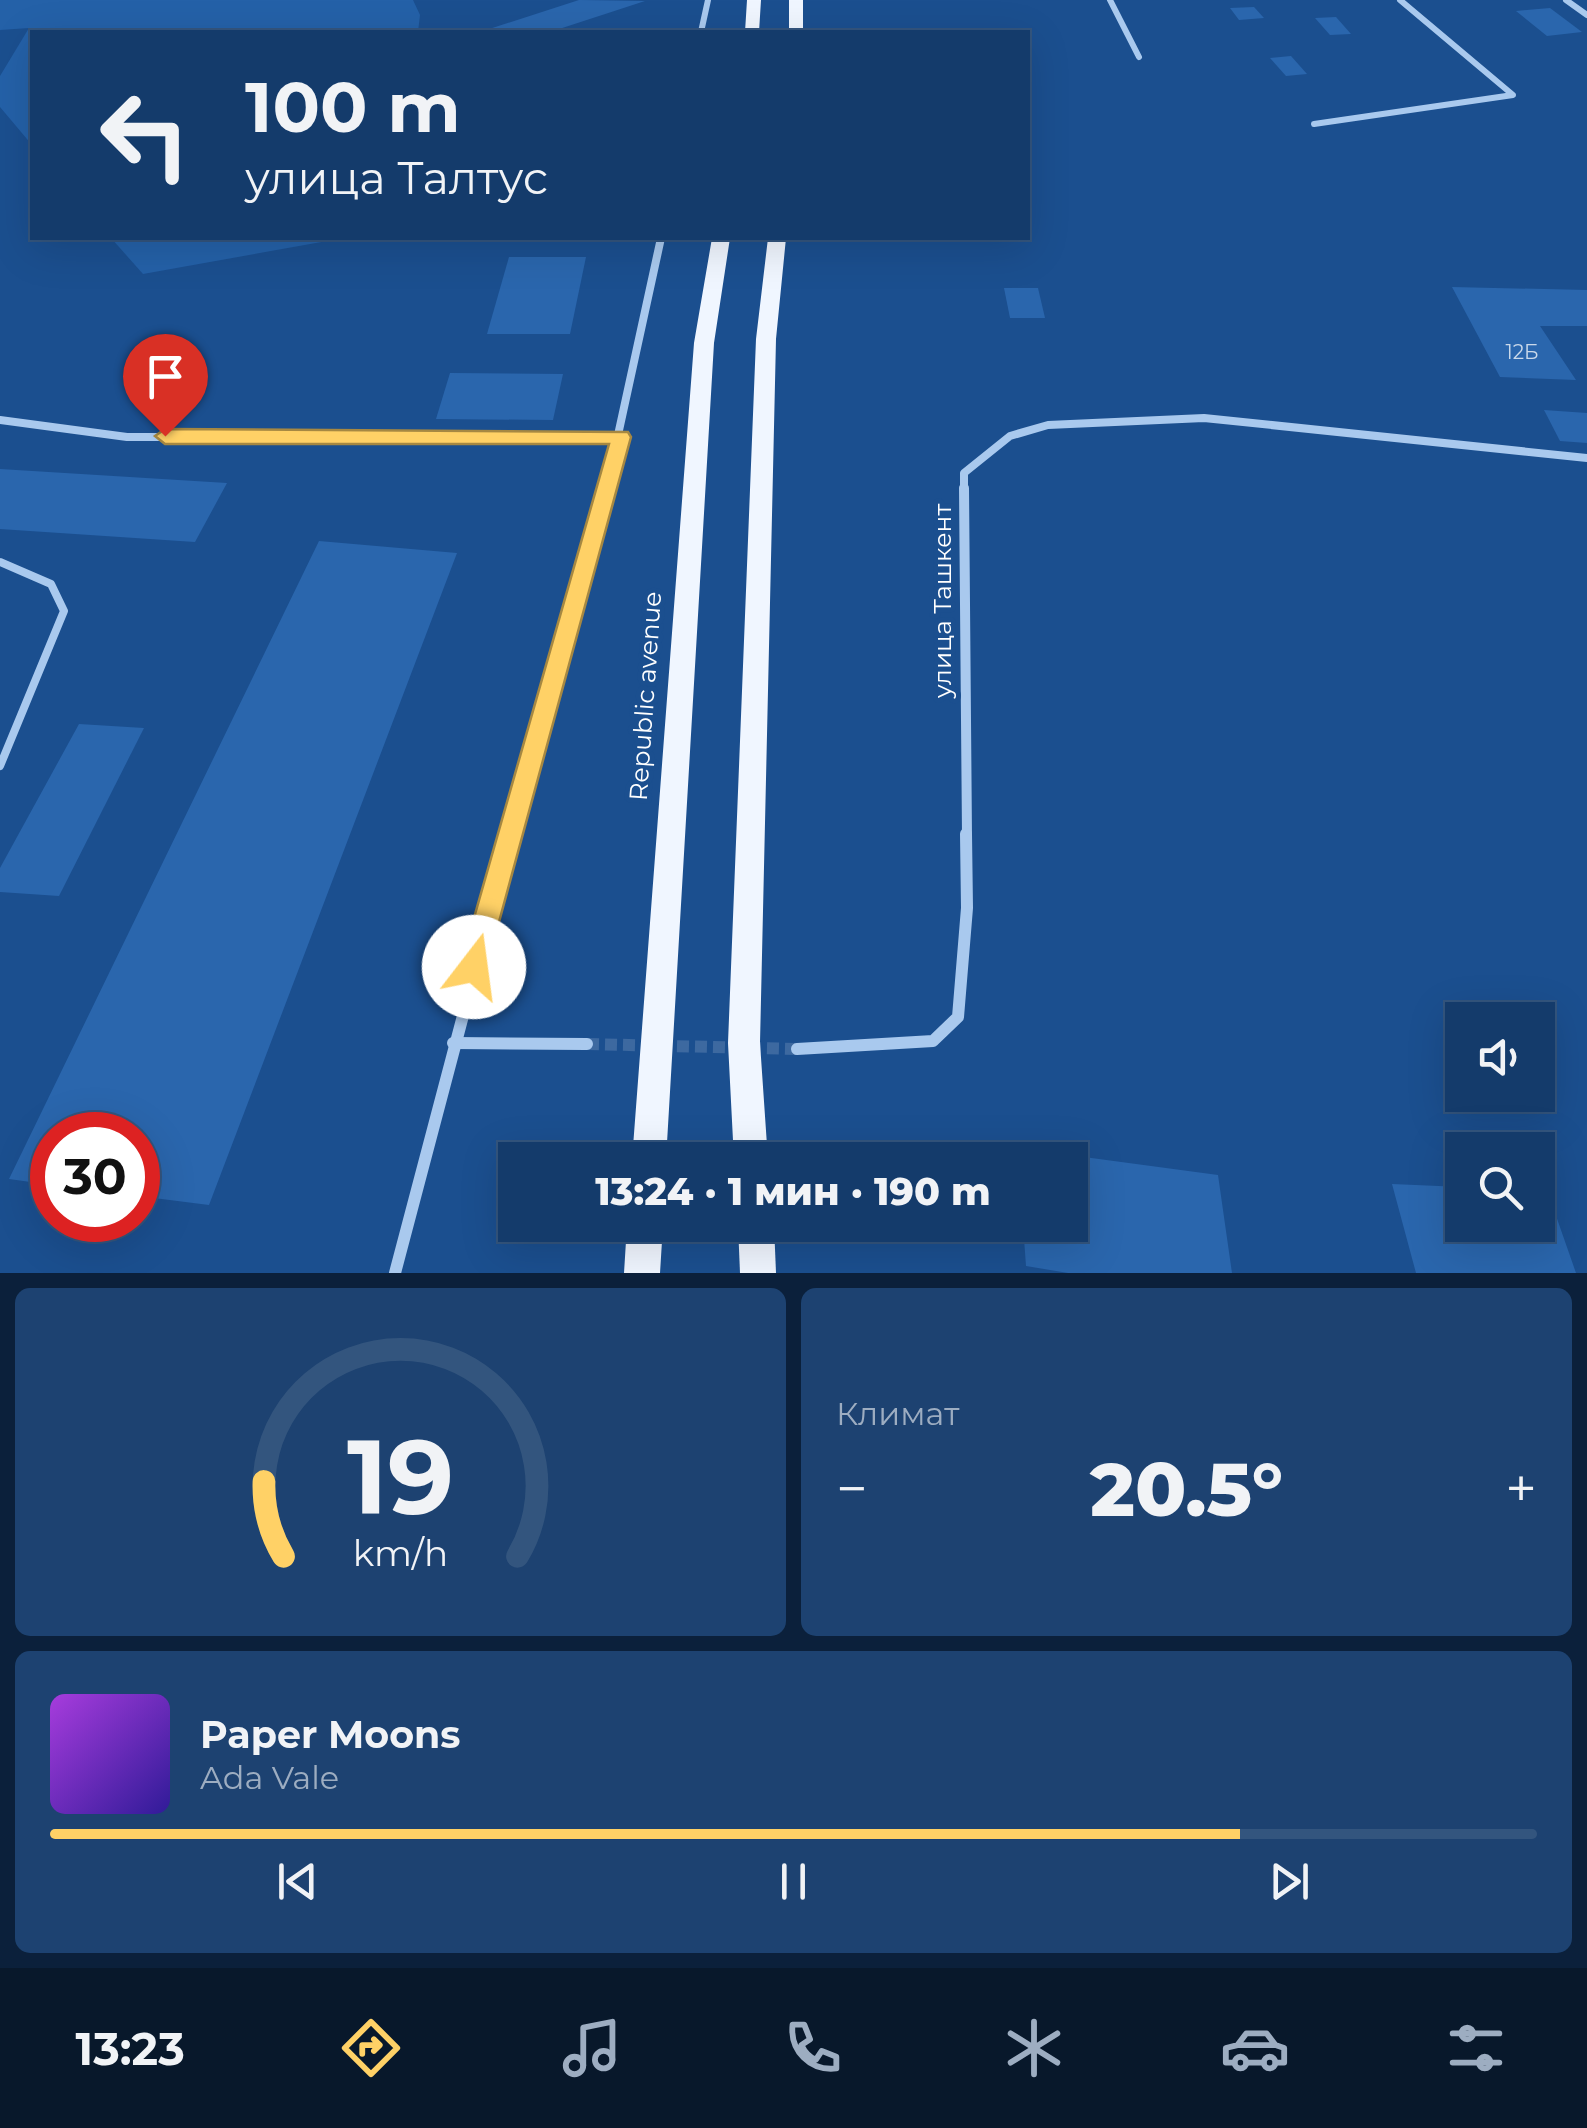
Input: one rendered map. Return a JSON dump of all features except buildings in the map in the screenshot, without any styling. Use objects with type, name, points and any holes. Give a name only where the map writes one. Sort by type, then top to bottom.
[{"type":"main road","points":[[752,30],[754,0]]},
{"type":"main road","points":[[796,0],[796,30]]},
{"type":"main road","name":"Republic avenue","points":[[651,1142],[704,343],[721,240]]},
{"type":"main road","points":[[751,1142],[745,1024],[766,339],[777,240]]},
{"type":"main road","points":[[642,1273],[644,1242]]},
{"type":"main road","points":[[757,1242],[758,1273]]},
{"type":"street","points":[[702,30],[708,0]]},
{"type":"street","points":[[1110,0],[1138,58]]},
{"type":"street","points":[[1314,124],[1512,95],[1400,0]]},
{"type":"street","points":[[1566,0],[1587,15]]},
{"type":"street","points":[[396,1273],[453,1043],[621,437],[661,240]]},
{"type":"street","name":"улица Ташкент","points":[[797,1049],[933,1042],[958,1018],[967,908],[964,474],[982,455],[1010,436],[1048,425],[1204,418],[1587,458]]},
{"type":"street","points":[[0,420],[127,436],[621,437]]},
{"type":"street","points":[[453,1043],[587,1044]]},
{"type":"lane","points":[[0,562],[51,584],[64,611],[0,766]]},
{"type":"shaded area","points":[[0,0],[413,0],[420,15],[418,30],[30,30],[30,143],[0,107],[0,76],[29,28],[0,30]]},
{"type":"shaded area","points":[[113,240],[333,240],[143,274]]},
{"type":"tunnel","points":[[587,1044],[797,1049]]},
{"type":"route","points":[[165,436],[621,437],[474,967]]}]
